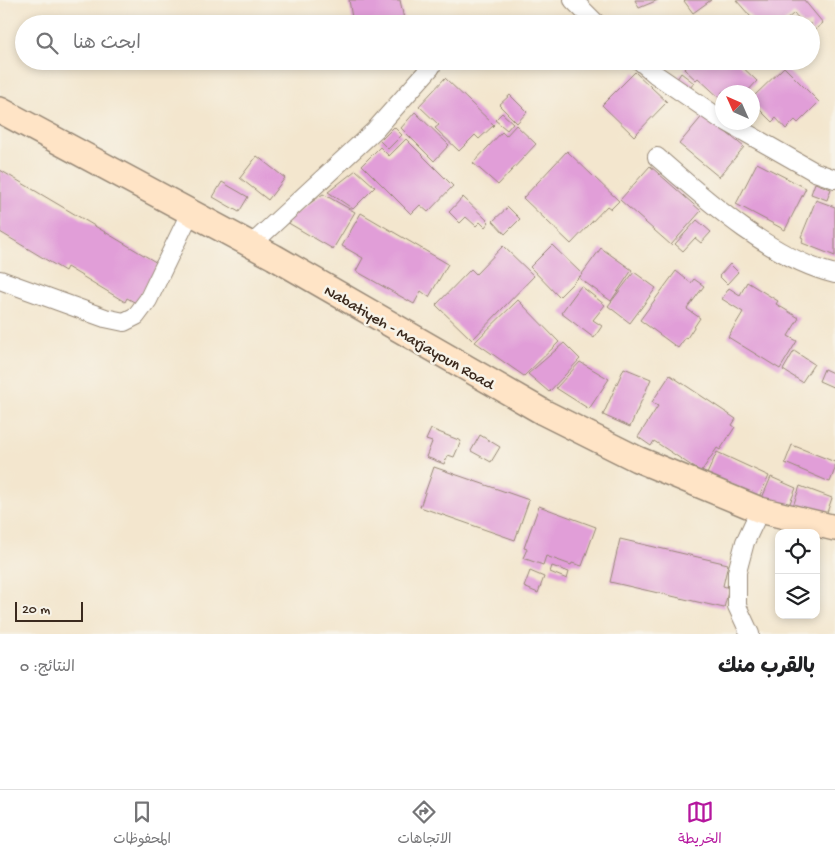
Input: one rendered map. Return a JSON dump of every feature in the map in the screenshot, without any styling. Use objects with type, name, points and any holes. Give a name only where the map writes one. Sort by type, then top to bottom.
[{"type":"main road","name":"Nabatiyeh - Marjayoun Road","points":[[0,110],[251,245],[543,412],[637,459],[760,510],[835,528]]},
{"type":"street","points":[[573,0],[589,15]]},
{"type":"street","points":[[251,245],[376,130],[429,70]]},
{"type":"street","points":[[650,70],[715,115]]},
{"type":"street","points":[[741,130],[815,172],[835,179]]},
{"type":"street","points":[[657,156],[700,194],[743,228],[781,252],[823,271],[835,274]]},
{"type":"street","points":[[0,280],[105,318],[124,322],[136,316],[148,300],[190,213]]},
{"type":"street","points":[[750,634],[737,606],[737,572],[745,542],[760,510]]},
{"type":"building","points":[[349,0],[400,0],[403,15],[352,15]]},
{"type":"building","points":[[635,0],[658,0],[639,8]]},
{"type":"building","points":[[685,0],[711,0],[693,13]]},
{"type":"building","points":[[736,0],[804,0],[816,15],[796,15],[794,13],[792,15],[749,15]]},
{"type":"building","points":[[685,70],[745,70],[757,81],[753,85],[715,85],[715,94],[698,78],[696,80]]},
{"type":"building","points":[[781,70],[787,70],[819,102],[798,123],[795,120],[786,129],[776,118],[772,122],[760,110],[760,90]]},
{"type":"building","points":[[635,72],[667,102],[634,136],[602,105]]},
{"type":"building","points":[[681,73],[694,83],[690,88],[677,79]]},
{"type":"building","points":[[445,78],[494,125],[479,139],[475,135],[459,151],[435,128],[439,125],[419,106]]},
{"type":"building","points":[[510,95],[527,112],[517,123],[499,105]]},
{"type":"building","points":[[415,112],[449,145],[434,161],[401,128]]},
{"type":"building","points":[[502,113],[513,123],[507,130],[495,120]]},
{"type":"building","points":[[704,114],[715,123],[715,130],[723,130],[744,147],[719,177],[679,144]]},
{"type":"building","points":[[516,125],[536,144],[498,185],[473,163],[502,132],[506,136]]},
{"type":"building","points":[[394,127],[402,135],[388,149],[380,141]]},
{"type":"building","points":[[406,139],[453,186],[428,212],[420,205],[411,214],[362,165],[380,147],[389,156]]},
{"type":"building","points":[[567,151],[619,201],[611,209],[607,206],[571,244],[523,198]]},
{"type":"building","points":[[257,156],[285,178],[268,200],[240,178]]},
{"type":"building","points":[[757,163],[806,188],[785,230],[736,204]]},
{"type":"building","points":[[650,166],[701,211],[671,245],[620,200]]},
{"type":"building","points":[[0,170],[159,264],[136,303],[127,298],[125,302],[67,267],[65,271],[0,232]]},
{"type":"building","points":[[356,170],[375,187],[353,209],[328,192]]},
{"type":"building","points":[[222,182],[248,197],[239,212],[213,197]]},
{"type":"building","points":[[815,183],[831,189],[827,200],[811,194]]},
{"type":"building","points":[[323,194],[355,212],[333,249],[285,221]]},
{"type":"building","points":[[463,197],[489,222],[485,227],[480,222],[476,226],[466,217],[460,223],[449,212]]},
{"type":"building","points":[[816,200],[835,207],[835,256],[802,243],[803,238],[801,237]]},
{"type":"building","points":[[508,207],[520,219],[505,234],[493,221]]},
{"type":"building","points":[[361,213],[448,264],[429,297],[421,291],[414,304],[356,271],[363,258],[342,246]]},
{"type":"building","points":[[697,220],[711,232],[701,243],[695,238],[683,251],[675,244]]},
{"type":"building","points":[[552,245],[582,274],[559,297],[530,267]]},
{"type":"building","points":[[503,246],[534,276],[472,340],[436,305],[471,269],[476,274]]},
{"type":"building","points":[[601,248],[632,270],[611,301],[579,278]]},
{"type":"building","points":[[730,264],[738,272],[727,284],[719,276]]},
{"type":"building","points":[[676,271],[691,283],[694,279],[704,286],[687,309],[700,318],[678,348],[640,320]]},
{"type":"building","points":[[634,272],[656,288],[630,323],[608,306]]},
{"type":"building","points":[[747,282],[778,301],[776,304],[799,318],[788,336],[797,341],[780,369],[728,337],[743,312],[722,299],[729,288],[740,295]]},
{"type":"building","points":[[581,286],[605,305],[593,320],[602,326],[594,338],[561,313]]},
{"type":"building","points":[[518,300],[559,342],[524,376],[475,342]]},
{"type":"building","points":[[564,343],[580,359],[549,392],[528,374]]},
{"type":"building","points":[[794,351],[814,364],[802,382],[783,370]]},
{"type":"building","points":[[580,362],[609,379],[589,409],[556,388]]},
{"type":"building","points":[[624,368],[651,379],[630,427],[603,415]]},
{"type":"building","points":[[824,369],[835,374],[835,388],[819,381]]},
{"type":"building","points":[[670,375],[736,419],[732,425],[735,427],[720,450],[717,448],[701,472],[654,441],[651,446],[638,437],[658,406],[652,402]]},
{"type":"building","points":[[431,429],[461,441],[454,457],[448,455],[444,464],[426,457],[432,442],[426,440]]},
{"type":"building","points":[[480,435],[500,447],[491,462],[471,451]]},
{"type":"building","points":[[792,445],[835,462],[835,469],[830,482],[785,463]]},
{"type":"building","points":[[717,452],[769,476],[759,497],[707,474]]},
{"type":"building","points":[[434,467],[529,500],[515,540],[420,507]]},
{"type":"building","points":[[771,477],[796,488],[788,508],[762,498]]},
{"type":"building","points":[[800,486],[832,498],[824,521],[792,509]]},
{"type":"building","points":[[539,506],[596,527],[582,566],[572,563],[571,565],[546,556],[543,565],[523,558],[527,549],[524,548]]},
{"type":"building","points":[[620,539],[728,564],[723,586],[729,588],[724,608],[610,582]]},
{"type":"building","points":[[552,566],[569,572],[567,579],[550,572]]},
{"type":"building","points":[[530,571],[544,577],[538,593],[524,587]]}]
